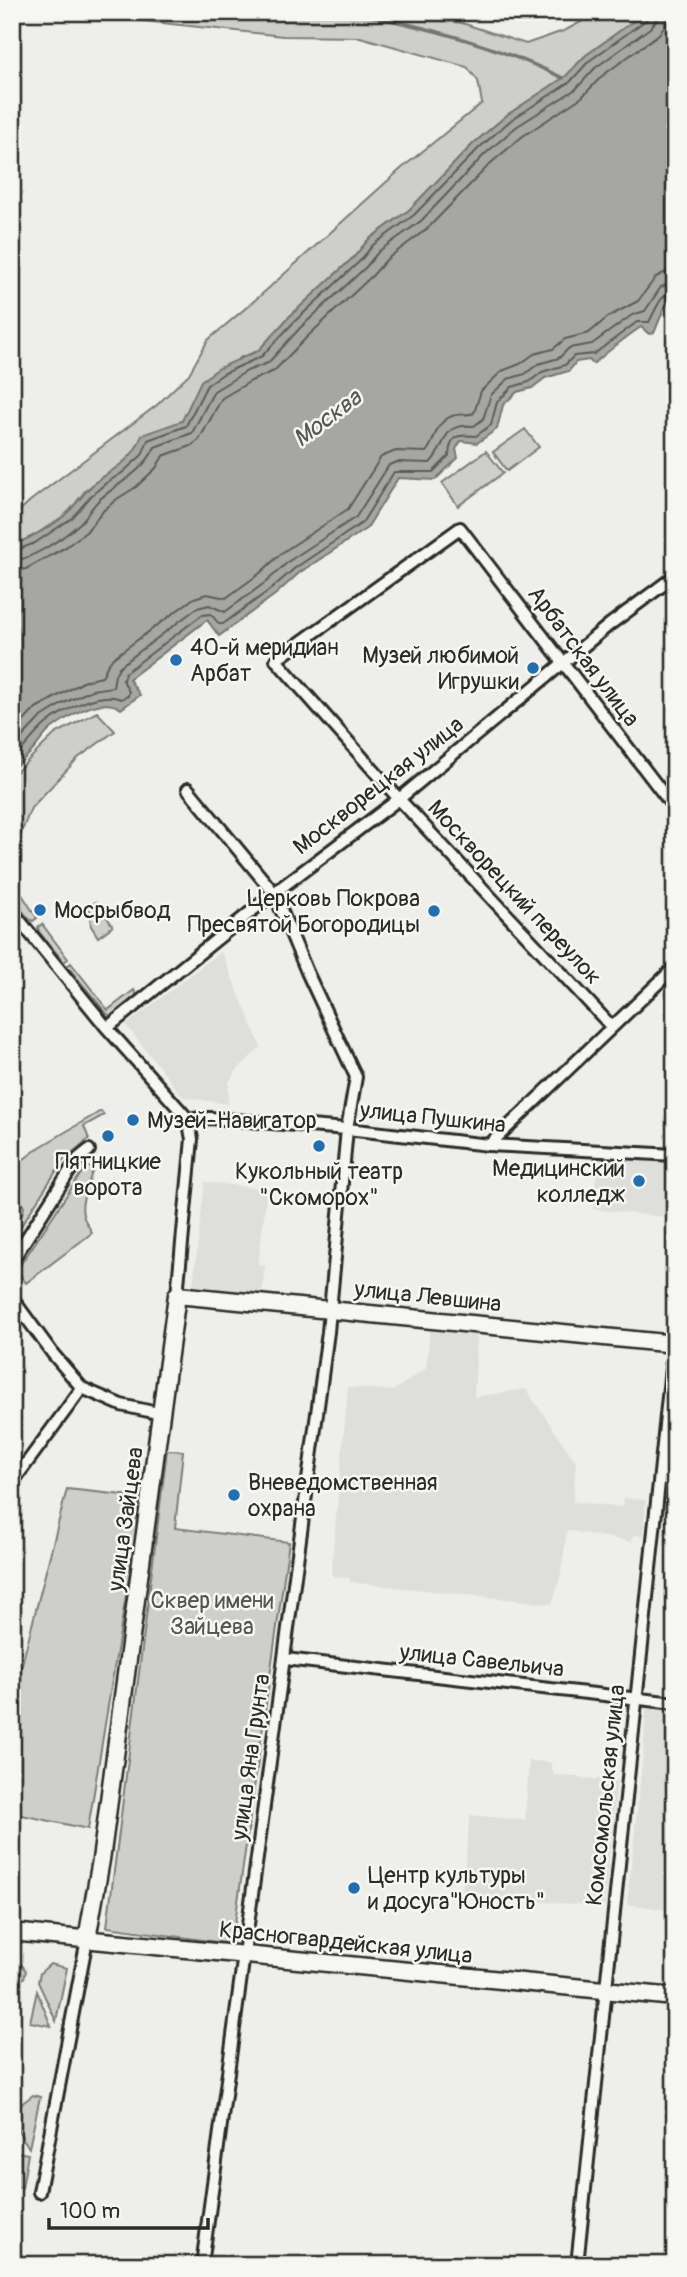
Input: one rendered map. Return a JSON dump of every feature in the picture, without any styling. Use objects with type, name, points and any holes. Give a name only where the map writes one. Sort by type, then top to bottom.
[{"type":"street","name":"Арбатская улица","points":[[276,660],[460,528],[675,809]]},
{"type":"street","name":"Москворецкая улица","points":[[107,1028],[274,893],[399,799],[563,662],[675,576]]},
{"type":"street","name":"Москворецкий переулок","points":[[276,660],[399,799],[611,1026]]},
{"type":"street","name":"улица Яна Грунта","points":[[187,789],[274,893],[356,1077],[347,1129],[331,1309],[202,2265]]},
{"type":"street","points":[[12,911],[107,1028],[188,1119]]},
{"type":"street","points":[[489,1145],[675,967]]},
{"type":"street","name":"улица Пушкина","points":[[188,1119],[210,1118],[347,1129],[489,1145],[675,1156]]},
{"type":"street","name":"улица Зайцева","points":[[39,2192],[101,1860],[177,1295],[192,1139],[188,1119]]},
{"type":"street","points":[[12,1261],[79,1157],[89,1150]]},
{"type":"street","name":"улица Левшина","points":[[177,1295],[674,1340]]},
{"type":"street","points":[[12,1298],[82,1388],[121,1405],[162,1414]]},
{"type":"street","name":"Комсомольская улица","points":[[577,2265],[674,1340]]},
{"type":"street","points":[[12,1483],[82,1388]]},
{"type":"street","name":"улица Савельича","points":[[285,1659],[675,1703]]},
{"type":"street","name":"Красногвардейская улица","points":[[12,1932],[675,1997]]},
{"type":"shaded area","points":[[221,951],[261,1047],[238,1069],[229,1082],[228,1104],[183,1097],[126,1025]]},
{"type":"shaded area","points":[[598,1158],[675,1163],[675,1218],[593,1209]]},
{"type":"shaded area","points":[[205,1182],[267,1189],[258,1265],[265,1266],[262,1293],[193,1285]]},
{"type":"shaded area","points":[[430,1331],[477,1335],[474,1397],[526,1389],[576,1462],[573,1502],[623,1507],[624,1498],[646,1500],[643,1536],[633,1535],[632,1542],[567,1530],[561,1574],[552,1604],[350,1582],[350,1578],[335,1577],[331,1574],[348,1387],[393,1391],[426,1368]]},
{"type":"shaded area","points":[[646,1707],[675,1710],[675,1911],[627,1904]]},
{"type":"shaded area","points":[[529,1761],[550,1762],[554,1775],[617,1781],[604,1906],[462,1896],[470,1815],[525,1820]]},
{"type":"green space","points":[[60,12],[412,12],[434,19],[462,23],[526,44],[566,30],[599,12],[646,12],[585,56],[566,76],[507,115],[474,143],[409,210],[368,240],[258,351],[241,357],[191,404],[182,421],[168,427],[137,449],[118,468],[102,477],[85,491],[68,513],[32,537],[12,546],[12,518],[30,501],[157,405],[189,374],[208,340],[402,168],[482,103],[478,81],[467,67],[360,37],[283,36]]},
{"type":"green space","points":[[525,429],[539,447],[507,471],[493,452]]},
{"type":"green space","points":[[486,451],[503,473],[458,506],[442,483]]},
{"type":"green space","points":[[97,712],[115,731],[78,758],[31,808],[12,857],[12,776],[55,734]]},
{"type":"green space","points":[[21,893],[37,918],[33,921],[16,903]]},
{"type":"green space","points":[[96,902],[113,926],[98,937],[91,926],[89,907]]},
{"type":"green space","points":[[42,924],[68,959],[64,962],[39,932],[38,927]]},
{"type":"green space","points":[[71,963],[108,1010],[134,990],[138,997],[112,1016],[107,1014],[67,966]]},
{"type":"green space","points":[[101,1111],[104,1115],[84,1126],[89,1139],[64,1159],[12,1240],[12,1223],[22,1215],[24,1207],[22,1203],[12,1203],[12,1168],[40,1147]]},
{"type":"green space","points":[[86,1166],[93,1169],[82,1212],[92,1233],[26,1283],[17,1270]]},
{"type":"green space","name":"Сквер имени Зайцева","points":[[167,1450],[183,1451],[175,1528],[289,1542],[232,1944],[107,1927]]},
{"type":"green space","points":[[67,1489],[142,1497],[88,1829],[12,1813],[12,1703]]},
{"type":"green space","points":[[12,1957],[17,1958],[26,1971],[24,1978],[12,1987]]},
{"type":"green space","points":[[50,1964],[67,1968],[56,2021],[38,1982],[40,1973]]},
{"type":"green space","points":[[37,1991],[51,2026],[30,2022]]},
{"type":"green space","points":[[33,2095],[40,2097],[29,2148],[12,2121],[12,2111]]},
{"type":"green space","points":[[12,2151],[28,2154],[22,2188],[17,2187],[17,2174],[12,2167]]},
{"type":"water","name":"Москва","points":[[646,12],[675,12],[675,295],[665,306],[654,333],[649,334],[641,327],[593,364],[589,360],[576,362],[569,371],[545,378],[532,388],[517,392],[503,405],[497,429],[477,443],[461,441],[456,449],[458,458],[435,480],[398,478],[367,528],[299,573],[276,594],[219,636],[207,620],[129,679],[140,695],[121,709],[104,704],[66,718],[48,731],[31,753],[12,769],[12,546],[42,531],[72,509],[90,487],[128,458],[142,435],[182,421],[201,381],[219,368],[258,351],[368,240],[409,210],[474,143],[507,115],[566,76],[585,56]]},
{"type":"waterway","points":[[351,12],[459,38],[512,56],[563,78]]},
{"type":"place","name":"40-й меридиан Арбат","points":[[176,660]]},
{"type":"place","name":"Музей любимой Игрушки","points":[[533,668]]},
{"type":"place","name":"Мосрыбвод","points":[[40,910]]},
{"type":"place","name":"Церковь Покрова Пресвятой Богородицы","points":[[434,911]]},
{"type":"place","name":"Музей-Навигатор","points":[[133,1120]]},
{"type":"place","name":"Пятницкие ворота","points":[[108,1136]]},
{"type":"place","name":"Кукольный театр \"Скоморох\"","points":[[319,1146]]},
{"type":"place","name":"Медицинский колледж","points":[[639,1181]]},
{"type":"place","name":"Вневедомственная охрана","points":[[234,1495]]},
{"type":"place","name":"Центр культуры и досуга\"Юность\"","points":[[354,1888]]}]
